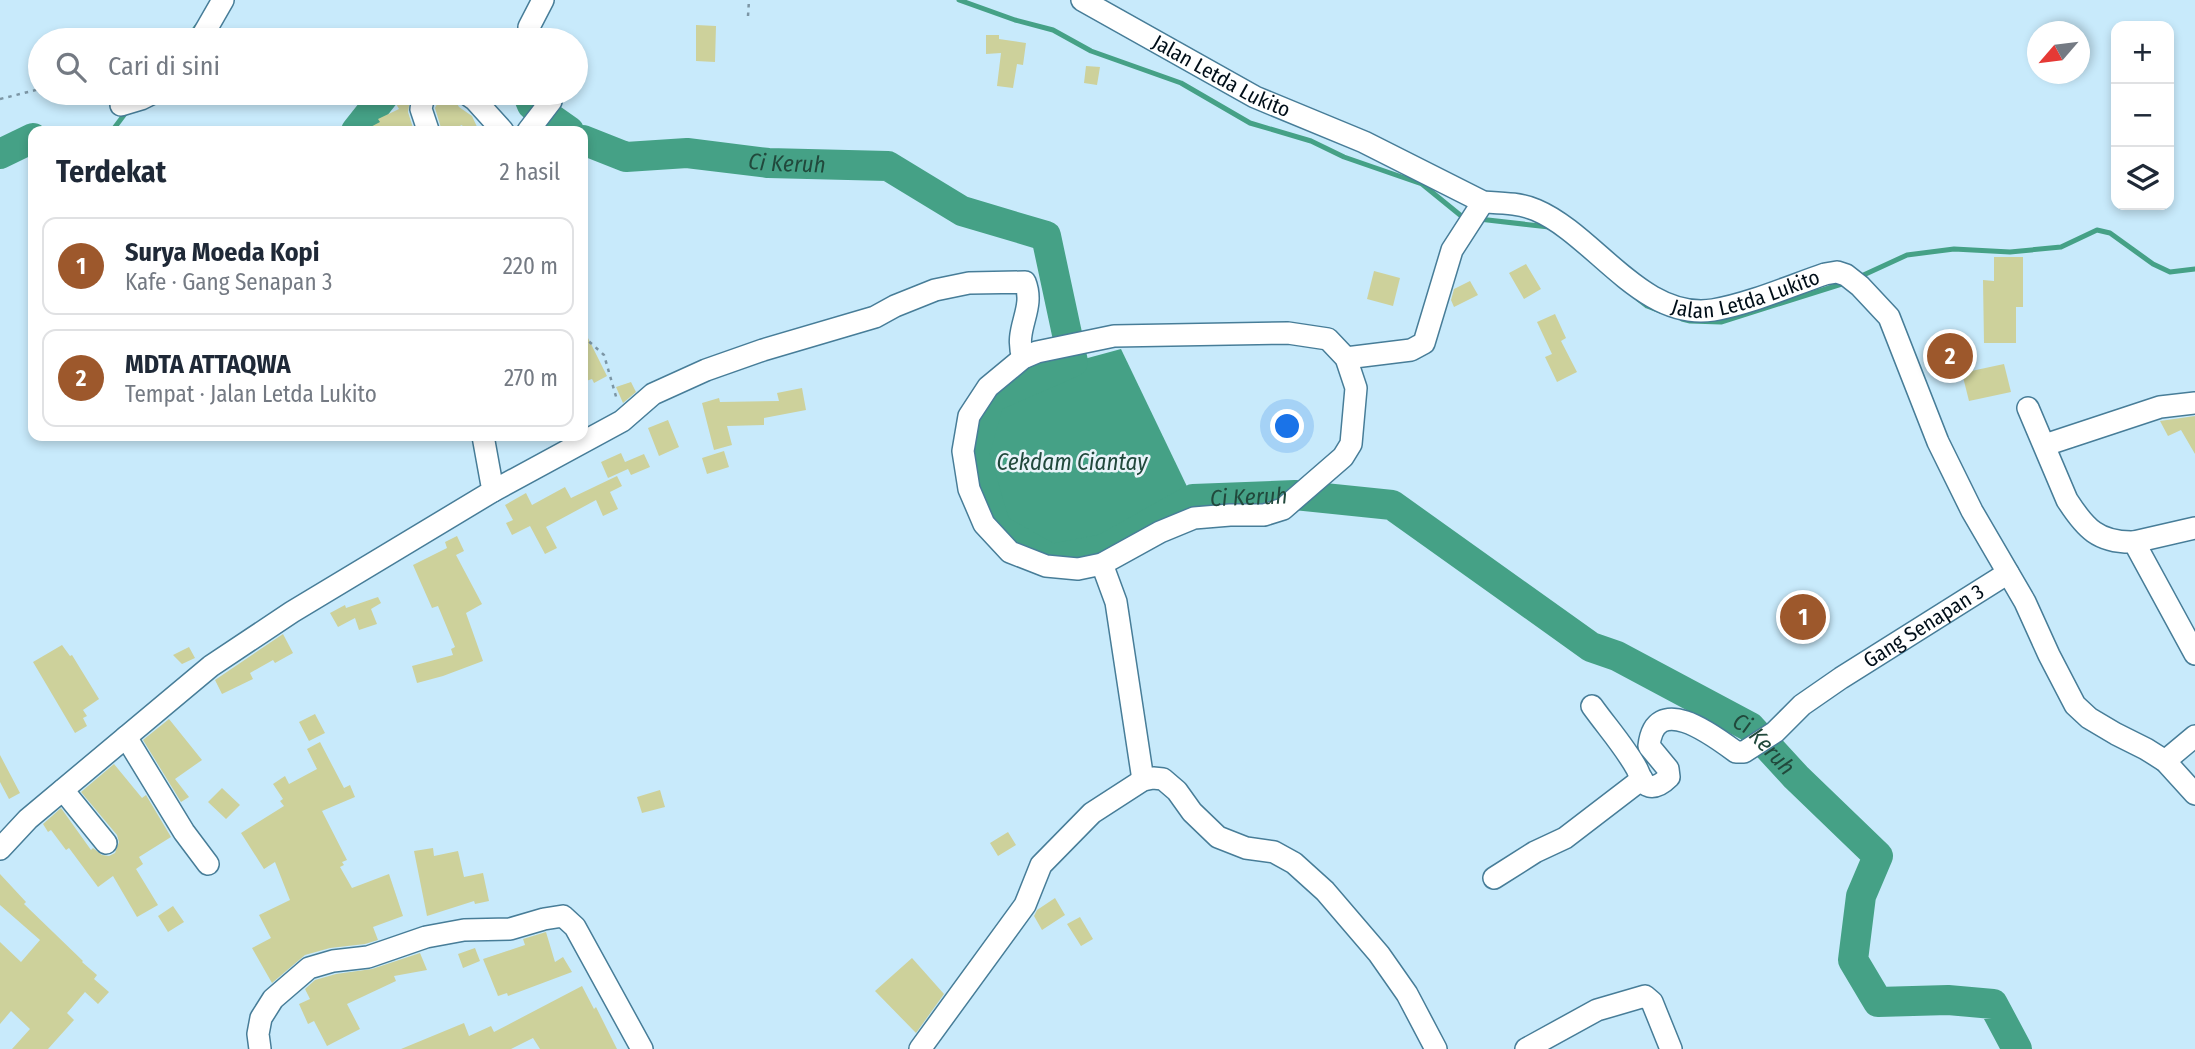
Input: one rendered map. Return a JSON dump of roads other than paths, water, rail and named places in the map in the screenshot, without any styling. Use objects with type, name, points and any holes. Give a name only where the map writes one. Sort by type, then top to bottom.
[{"type":"street","points":[[207,28],[223,0]]},
{"type":"street","points":[[529,28],[542,0]]},
{"type":"street","name":"Jalan Letda Lukito","points":[[1082,0],[1255,97],[1364,142],[1478,211],[1505,202],[1534,209],[1563,224],[1611,267],[1648,294],[1675,308],[1712,310],[1837,272],[1853,281],[1888,317],[1938,442],[2075,705],[2090,718],[2165,761],[2195,794]]},
{"type":"street","points":[[422,105],[427,126]]},
{"type":"street","points":[[480,105],[498,126]]},
{"type":"street","points":[[532,126],[545,105]]},
{"type":"street","points":[[1346,358],[1411,350],[1424,343],[1452,250],[1478,211]]},
{"type":"street","points":[[588,434],[622,421],[653,394],[706,370],[875,317],[914,297],[953,285],[1025,282],[1029,292],[1026,315],[1019,332],[1030,355]]},
{"type":"street","points":[[1288,333],[1328,339],[1346,358],[1356,388],[1351,444],[1343,457],[1283,509],[1264,515],[1194,518],[1160,532],[1102,564],[1078,569],[1046,566],[1010,552],[984,524],[969,489],[963,451],[970,416],[988,387],[1030,355],[1114,336],[1288,333]]},
{"type":"street","points":[[2045,445],[2160,407],[2195,403]]},
{"type":"street","points":[[2028,408],[2067,500],[2087,529],[2107,540],[2134,541],[2195,528]]},
{"type":"street","points":[[483,441],[493,491]]},
{"type":"street","points":[[0,849],[28,819],[211,666],[292,612],[575,441]]},
{"type":"street","points":[[2134,541],[2195,654]]},
{"type":"street","points":[[1102,564],[1118,613],[1143,780]]},
{"type":"street","name":"Gang Senapan 3","points":[[1642,779],[1646,785],[1653,786],[1665,782],[1669,777],[1668,769],[1649,746],[1657,727],[1666,719],[1678,718],[1694,724],[1736,752],[1744,752],[1775,732],[1802,705],[1841,678],[2008,573]]},
{"type":"street","points":[[1494,878],[1535,852],[1565,838],[1642,779],[1627,753],[1592,706]]},
{"type":"street","points":[[2165,761],[2195,736]]},
{"type":"street","points":[[126,737],[184,832],[208,864]]},
{"type":"street","points":[[920,1049],[1025,905],[1041,865],[1092,813],[1143,780],[1153,778],[1163,779],[1177,791],[1192,812],[1219,837],[1246,848],[1274,852],[1294,863],[1325,891],[1379,954],[1407,994],[1436,1049]]},
{"type":"street","points":[[63,790],[106,843]]},
{"type":"street","points":[[260,1049],[258,1034],[261,1018],[273,999],[309,968],[333,961],[368,957],[426,937],[464,930],[510,929],[563,916],[575,927],[642,1049]]},
{"type":"street","points":[[1527,1049],[1597,1010],[1645,996],[1652,1002],[1671,1049]]},
{"type":"water","name":"Cekdam Ciantay","points":[[1121,349],[1193,499],[1177,516],[1104,549],[1051,559],[996,528],[974,455],[990,399],[1073,362]]},
{"type":"waterway","points":[[959,0],[1053,30],[1091,51],[1181,83],[1250,123],[1311,141],[1344,157],[1422,184],[1465,219]]},
{"type":"waterway","name":"Ci Keruh","points":[[360,126],[377,105]]},
{"type":"waterway","name":"Ci Keruh","points":[[532,105],[562,126]]},
{"type":"waterway","points":[[116,126],[127,111]]},
{"type":"waterway","name":"Ci Keruh","points":[[0,154],[28,140]]},
{"type":"waterway","name":"Ci Keruh","points":[[588,142],[626,157],[687,153],[768,163],[888,166],[962,211],[1046,236],[1073,362],[990,398],[974,454],[996,528],[1051,559],[1104,549],[1193,499],[1295,495],[1392,505],[1591,647],[1617,656],[1750,727],[1796,777],[1878,856],[1861,896],[1853,960],[1878,1002],[1948,1000],[1993,1004],[2017,1049]]},
{"type":"waterway","points":[[1479,219],[1549,227]]},
{"type":"waterway","points":[[1857,278],[1907,255],[1954,249],[2010,252],[2061,247],[2097,230],[2110,233],[2153,264],[2170,272],[2195,269]]},
{"type":"waterway","points":[[1682,319],[1721,322],[1848,282]]},
{"type":"waterway","points":[[1638,299],[1660,311]]},
{"type":"place","name":"MDTA ATTAQWA","points":[[1950,356]]},
{"type":"place","name":"Surya Moeda Kopi","points":[[1803,617]]}]
